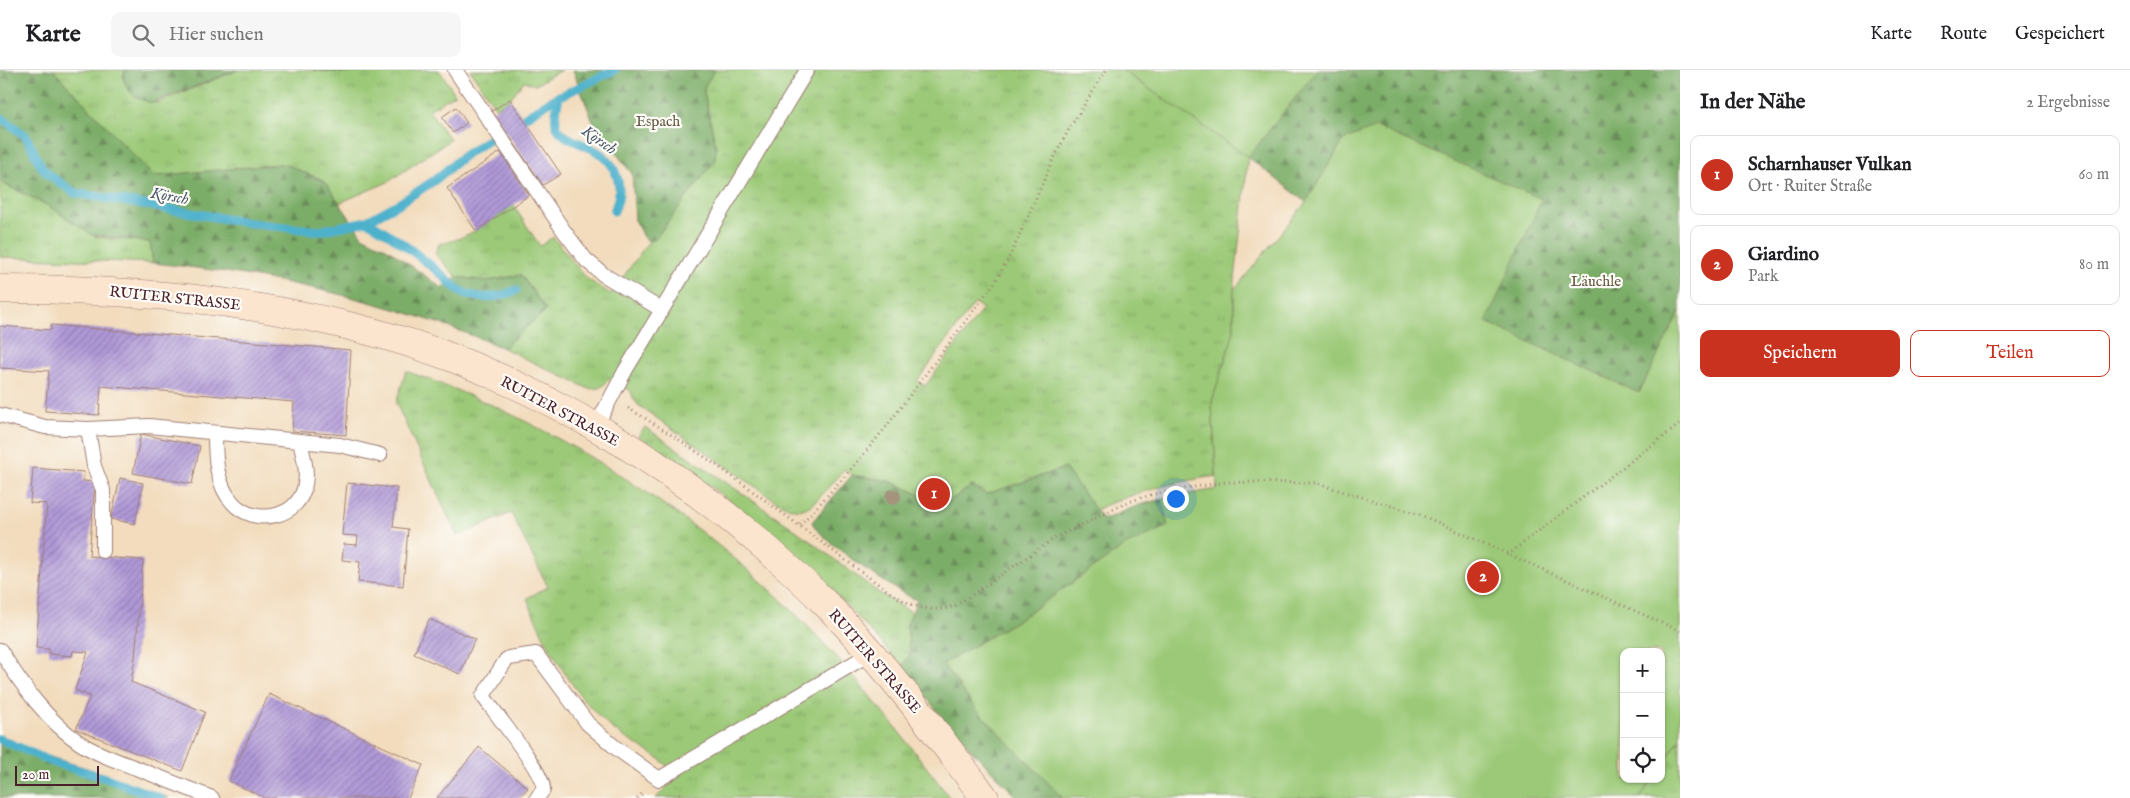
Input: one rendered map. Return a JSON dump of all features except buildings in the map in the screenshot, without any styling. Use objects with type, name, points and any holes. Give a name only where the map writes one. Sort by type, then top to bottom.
[{"type":"main road","name":"RUITER STRASSE","points":[[0,289],[66,289],[165,295],[255,307],[335,323],[395,338],[445,356],[521,389],[595,428],[670,474],[750,535],[816,594],[871,652],[918,709],[985,798]]},
{"type":"lane","points":[[455,70],[572,242],[591,265],[604,276],[662,310]]},
{"type":"lane","points":[[595,428],[662,310],[807,70]]},
{"type":"lane","points":[[0,415],[46,427],[88,429],[149,426],[340,445],[380,455]]},
{"type":"lane","points":[[88,429],[94,466],[104,490],[103,551]]},
{"type":"lane","points":[[215,434],[216,461],[226,494],[240,509],[252,515],[262,517],[281,514],[301,496],[306,483],[306,473],[300,442]]},
{"type":"lane","points":[[0,650],[18,679],[33,698],[61,727],[81,743],[108,757],[212,798]]},
{"type":"lane","points":[[536,798],[543,790],[544,784],[526,755],[483,696],[509,658],[531,653],[536,654],[588,724],[616,748],[660,779],[871,652]]},
{"type":"path","points":[[800,525],[849,472],[886,427],[995,282],[1015,245],[1068,131],[1106,70]]},
{"type":"path","points":[[611,398],[667,432],[800,525],[889,592],[914,606],[932,610],[957,605],[1055,538],[1114,508],[1157,493],[1226,482],[1316,483],[1421,515],[1680,632]]},
{"type":"path","points":[[1507,555],[1680,424]]},
{"type":"green space","points":[[0,70],[53,70],[151,174],[157,176],[281,164],[290,166],[325,182],[362,236],[388,249],[442,288],[457,277],[487,281],[521,275],[546,310],[503,348],[461,331],[418,317],[331,292],[243,275],[153,263],[150,242],[92,235],[47,205],[0,182]]},
{"type":"green space","points":[[53,70],[125,70],[124,78],[128,89],[138,96],[157,103],[238,70],[313,70],[343,73],[439,70],[455,94],[429,110],[450,140],[388,182],[339,203],[325,182],[281,164],[157,176],[151,174]]},
{"type":"green space","points":[[125,70],[238,70],[152,103],[140,99],[130,92],[125,83]]},
{"type":"green space","points":[[313,70],[394,70],[343,73]]},
{"type":"green space","points":[[470,70],[561,70],[535,85],[524,81],[510,99],[496,108]]},
{"type":"green space","name":"Espach","points":[[573,70],[715,70],[705,85],[704,93],[716,147],[715,160],[655,239],[649,241],[643,237],[635,220],[632,174],[593,122]]},
{"type":"green space","points":[[715,70],[1122,70],[1248,157],[1234,290],[1234,331],[1212,402],[1216,476],[1154,488],[1095,510],[1065,468],[986,495],[972,486],[943,505],[889,481],[852,475],[845,469],[813,504],[802,509],[795,509],[776,501],[638,405],[631,391],[610,379],[600,388],[589,389],[503,348],[546,310],[521,275],[487,281],[457,277],[435,254],[439,244],[450,242],[469,234],[513,205],[540,246],[553,237],[587,279],[611,294],[649,241],[655,239],[715,160],[716,147],[704,93],[705,85]],"holes":[[[975,303],[983,309],[925,386],[917,381]]]},
{"type":"green space","points":[[1122,70],[1317,70],[1248,157]]},
{"type":"green space","name":"Läuchle","points":[[1317,70],[1680,70],[1680,311],[1639,393],[1485,322],[1542,199],[1344,140],[1306,202],[1248,157]]},
{"type":"green space","points":[[1376,127],[1542,199],[1486,322],[1639,393],[1680,311],[1680,739],[1665,760],[1665,648],[1620,648],[1620,783],[1649,783],[1640,798],[1063,798],[976,709],[943,664],[1020,619],[1125,546],[1168,526],[1162,499],[1217,489],[1212,402],[1234,331],[1234,290],[1306,202],[1344,140]]},
{"type":"green space","points":[[0,182],[47,205],[96,237],[150,242],[153,263],[0,257]]},
{"type":"green space","points":[[406,371],[494,406],[569,445],[642,490],[711,540],[776,595],[823,642],[888,719],[950,798],[656,798],[676,778],[664,763],[619,734],[599,716],[573,686],[562,669],[534,616],[527,598],[548,587],[511,513],[457,536],[396,403]]},
{"type":"green space","points":[[645,427],[797,531],[879,593],[913,613],[907,625],[910,655],[902,666],[832,591],[788,548],[715,490],[638,436]]},
{"type":"green space","points":[[1065,468],[1103,520],[1139,505],[1162,499],[1168,526],[1125,546],[1020,619],[943,664],[976,709],[1063,798],[1018,798],[951,729],[902,666],[910,655],[907,625],[917,600],[894,588],[860,565],[828,540],[817,530],[812,522],[852,475],[889,481],[943,505],[972,486],[986,494]]},
{"type":"green space","points":[[0,735],[44,755],[106,774],[169,798],[0,798]]},
{"type":"green space","points":[[1680,739],[1680,798],[1640,798],[1649,783],[1665,783],[1665,760]]},
{"type":"waterway","name":"Körsch","points":[[514,124],[552,100],[615,70]]},
{"type":"waterway","name":"Körsch","points":[[559,96],[556,116],[557,127],[569,138],[605,157],[612,166],[617,177],[619,190],[614,211]]},
{"type":"waterway","name":"Körsch","points":[[0,117],[26,136],[41,166],[49,175],[75,193],[250,223],[319,231],[367,221],[400,203],[435,180],[466,154],[501,132]]},
{"type":"waterway","name":"Körsch","points":[[367,221],[405,245],[463,292],[473,296],[486,297],[498,296],[516,290]]},
{"type":"waterway","points":[[0,739],[52,762],[106,778],[160,798]]},
{"type":"place","name":"Scharnhauser Vulkan","points":[[934,494]]},
{"type":"place","name":"Giardino","points":[[1483,577]]}]
